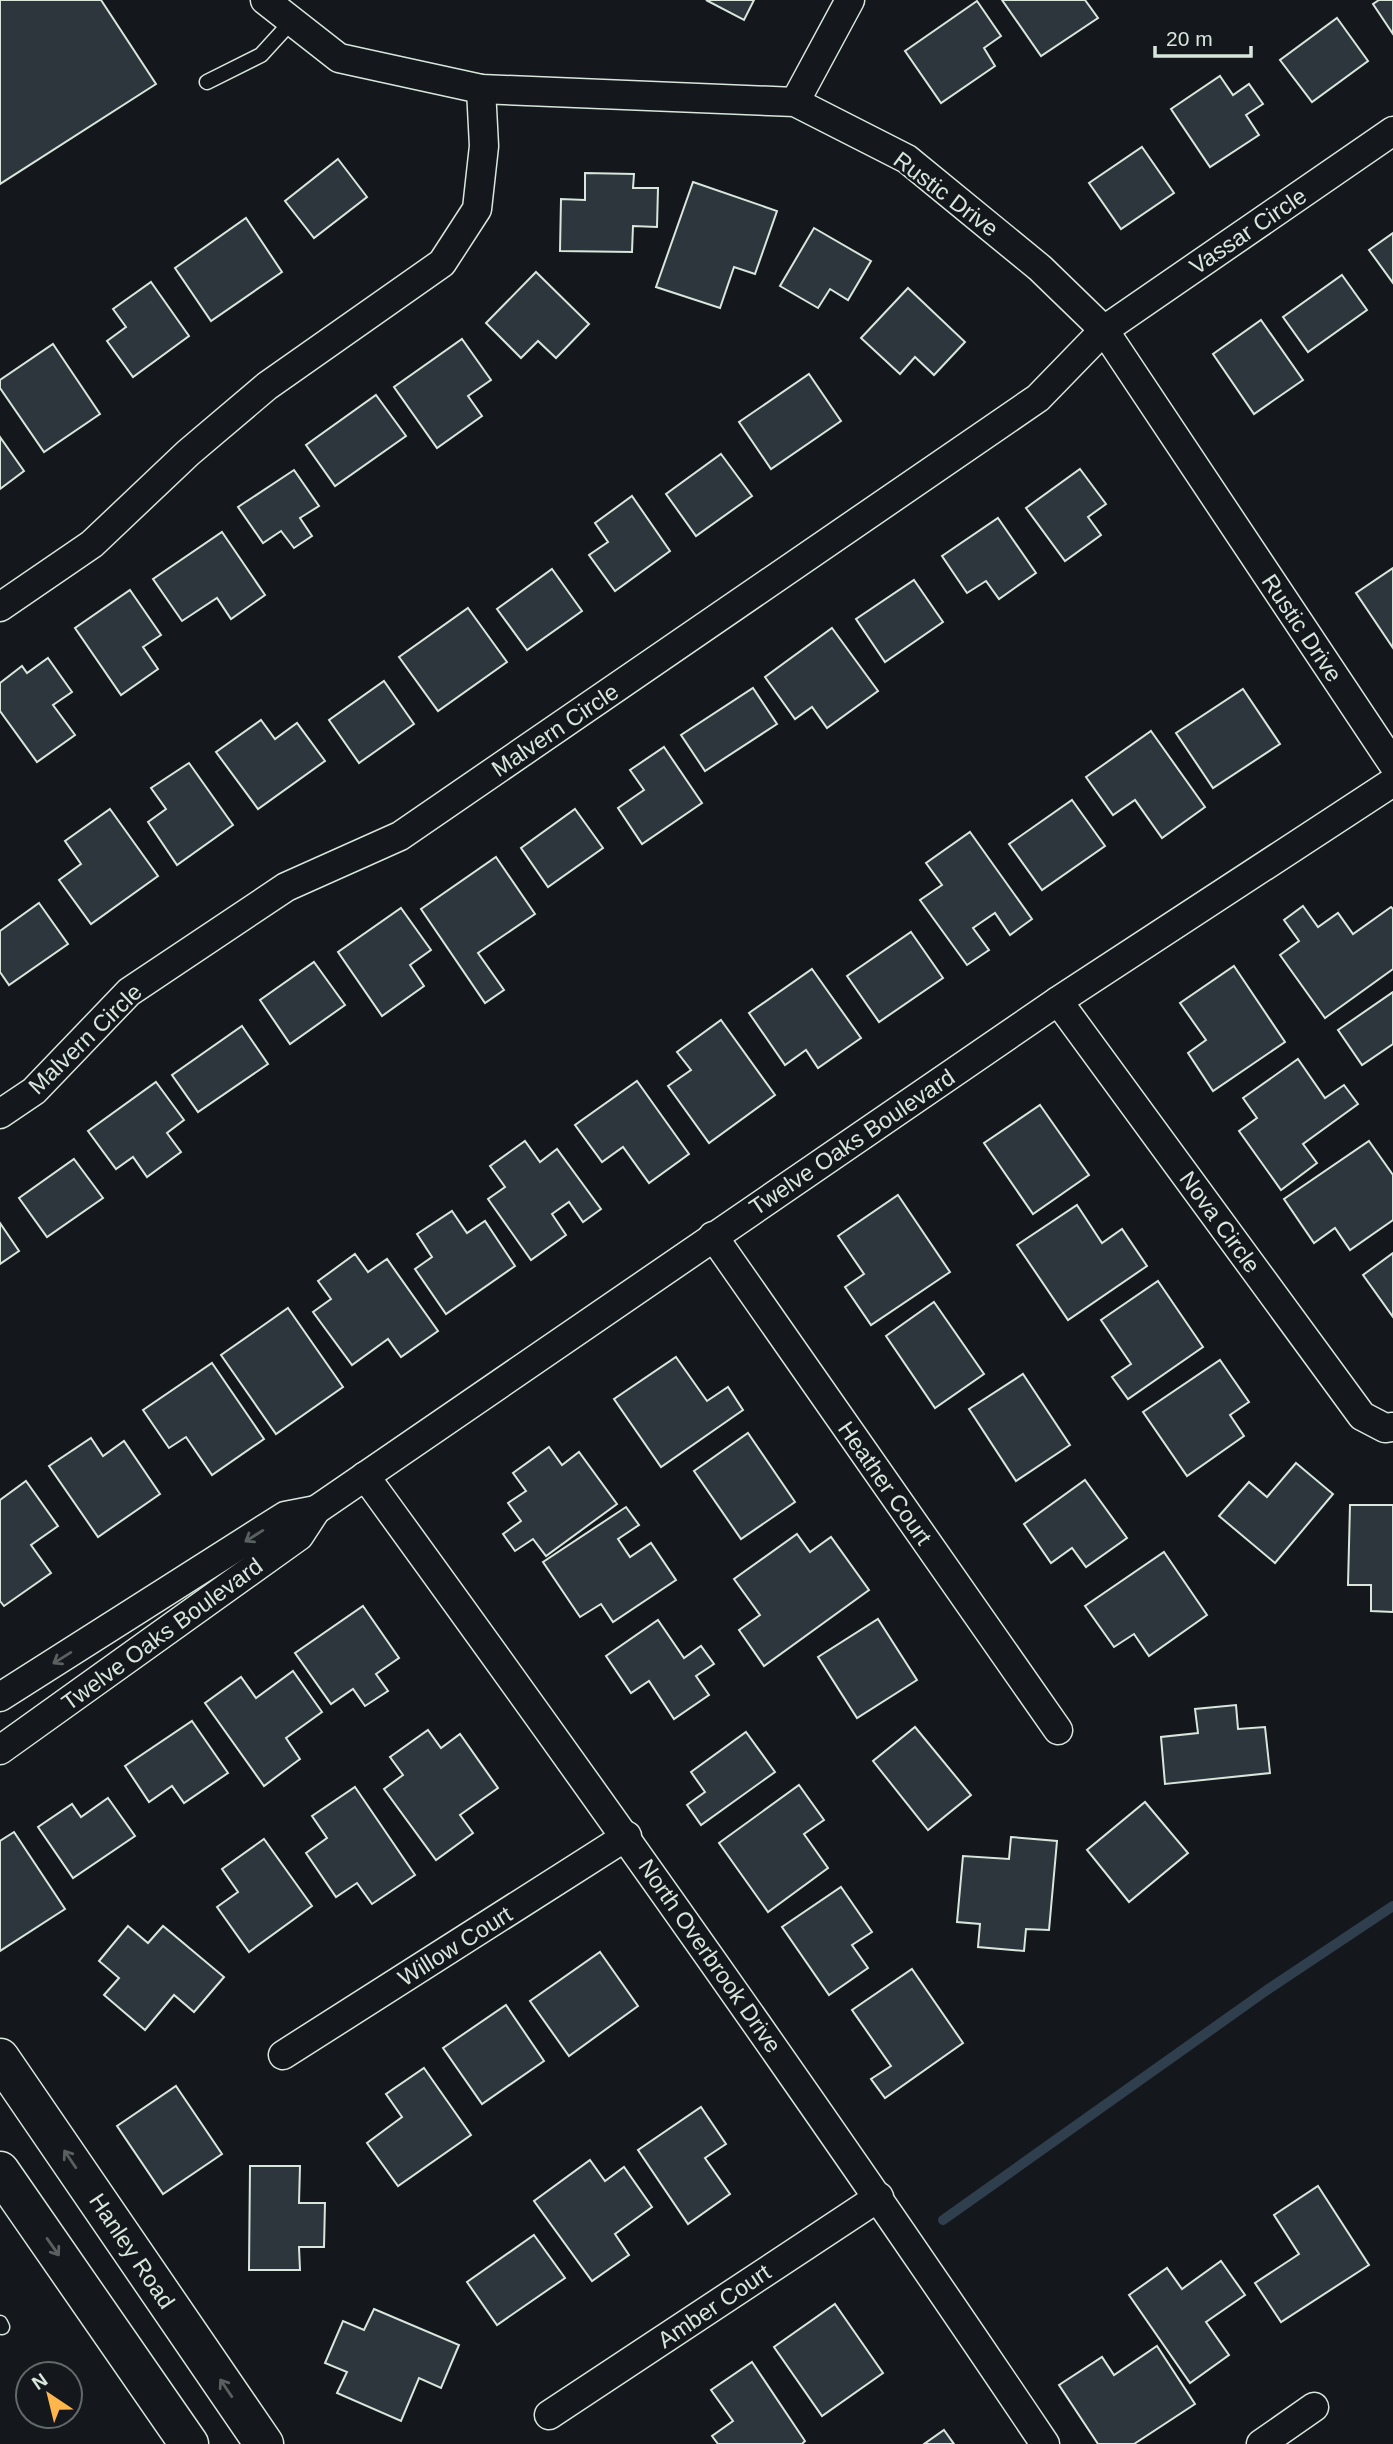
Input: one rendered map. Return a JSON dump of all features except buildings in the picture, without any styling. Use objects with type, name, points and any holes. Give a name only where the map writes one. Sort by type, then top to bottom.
[{"type":"main road","name":"Hanley Road","points":[[0,2058],[264,2444]]},
{"type":"main road","points":[[0,2171],[189,2444]]},
{"type":"street","name":"Rustic Drive","points":[[265,0],[339,58],[481,89],[795,102],[907,159],[1040,268],[1104,330],[1393,764]]},
{"type":"street","points":[[795,102],[850,0]]},
{"type":"street","points":[[0,607],[92,544],[188,453],[267,386],[442,263],[477,209],[484,146],[481,89]]},
{"type":"street","name":"Vassar Circle","points":[[1104,330],[1393,131]]},
{"type":"street","name":"Malvern Circle","points":[[0,1114],[34,1091],[129,992],[286,887],[400,836],[1038,398],[1104,330]]},
{"type":"street","name":"Twelve Oaks Boulevard","points":[[2,1745],[299,1536],[316,1510],[365,1476],[1058,1001],[1393,782]]},
{"type":"street","name":"Nova Circle","points":[[1058,1001],[1362,1416],[1385,1428],[1393,1427]]},
{"type":"street","name":"Heather Court","points":[[713,1236],[1058,1730]]},
{"type":"street","name":"North Overbrook Drive","points":[[365,1476],[626,1836],[879,2197],[1045,2444]]},
{"type":"street","name":"Twelve Oaks Boulevard","points":[[0,1697],[285,1516],[316,1510]]},
{"type":"street","name":"Willow Court","points":[[283,2055],[626,1836]]},
{"type":"street","name":"Amber Court","points":[[549,2415],[879,2197]]},
{"type":"street","points":[[1261,2444],[1314,2407]]},
{"type":"lane","points":[[207,82],[261,55],[292,21]]},
{"type":"waterway","points":[[943,2220],[1267,1990],[1393,1906]]}]
